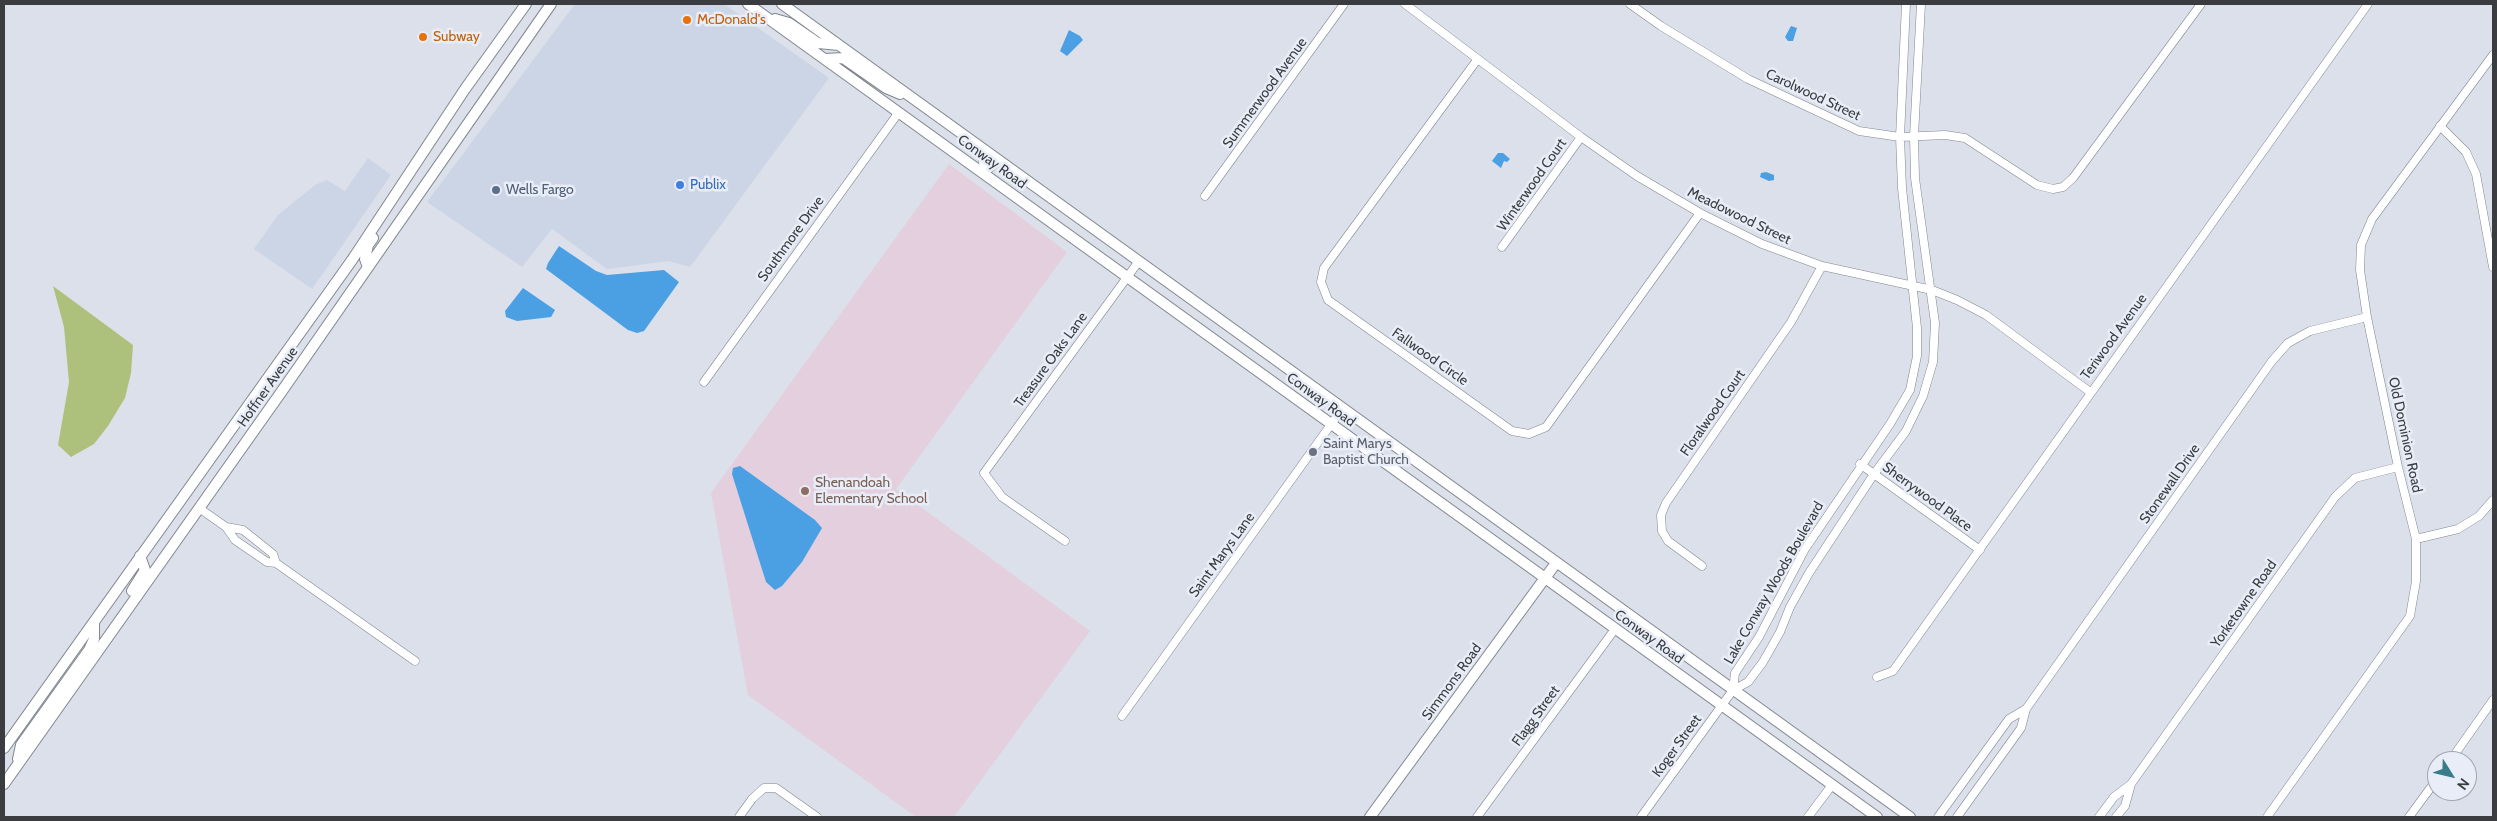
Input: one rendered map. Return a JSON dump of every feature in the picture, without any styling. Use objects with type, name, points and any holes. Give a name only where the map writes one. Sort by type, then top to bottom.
[{"type":"main road","name":"Hoffner Avenue","points":[[4,748],[352,260],[465,89],[526,4]]},
{"type":"main road","name":"Hoffner Avenue","points":[[4,784],[300,365],[551,4]]},
{"type":"main road","name":"Conway Road","points":[[748,4],[1832,785],[1874,815],[1886,817]]},
{"type":"main road","name":"Conway Road","points":[[782,4],[1910,817]]},
{"type":"main road","points":[[765,16],[789,23],[818,43],[839,45]]},
{"type":"main road","points":[[825,59],[843,58],[886,88],[913,98]]},
{"type":"main road","points":[[368,267],[365,259],[368,245],[381,226],[384,212]]},
{"type":"main road","points":[[300,365],[306,346],[353,277],[352,260]]},
{"type":"main road","points":[[106,639],[116,613],[145,570],[140,556]]},
{"type":"main road","name":"Simmons Road","points":[[1370,817],[1556,563]]},
{"type":"main road","points":[[17,765],[21,745],[90,650],[94,639],[94,622]]},
{"type":"street","name":"Summerwood Avenue","points":[[1205,196],[1344,4]]},
{"type":"street","name":"Meadowood Street","points":[[1405,4],[1581,137],[1637,176],[1700,213],[1762,244],[1822,266],[1932,290],[1957,300],[1986,315],[2090,392]]},
{"type":"street","name":"Carolwood Street","points":[[1630,4],[1748,79],[1858,131],[1900,136],[1945,135],[1965,138],[2037,185],[2053,189],[2063,188],[2073,178],[2201,4]]},
{"type":"street","name":"Lake Conway Woods Boulevard","points":[[1733,690],[1735,673],[1759,637],[1788,579],[1860,464],[1890,424],[1910,390],[1917,356],[1917,328],[1902,188],[1900,136],[1906,4]]},
{"type":"street","name":"Lake Conway Woods Boulevard","points":[[1733,690],[1748,682],[1763,662],[1809,573],[1874,474],[1906,431],[1923,396],[1933,362],[1935,323],[1932,290],[1915,178],[1914,136],[1921,4]]},
{"type":"street","name":"Teriwood Avenue","points":[[1877,677],[1893,671],[2368,4]]},
{"type":"street","name":"Old Dominion Road","points":[[2267,817],[2410,616],[2416,581],[2416,539],[2398,467],[2367,317],[2360,270],[2361,245],[2372,219],[2493,55]]},
{"type":"street","name":"Fallwood Circle","points":[[1478,60],[1324,268],[1321,282],[1328,300],[1512,431],[1529,434],[1546,427],[1700,213]]},
{"type":"street","name":"Southmore Drive","points":[[704,382],[899,112]]},
{"type":"street","points":[[2440,126],[2466,152],[2476,174],[2493,268]]},
{"type":"street","name":"Winterwood Court","points":[[1502,247],[1581,137]]},
{"type":"street","points":[[982,148],[984,173]]},
{"type":"street","points":[[984,173],[999,160]]},
{"type":"street","name":"Treasure Oaks Lane","points":[[1064,541],[1002,497],[984,473],[1139,262]]},
{"type":"street","name":"Floralwood Court","points":[[1702,566],[1668,541],[1662,531],[1661,516],[1792,322],[1822,266]]},
{"type":"street","name":"Stonewall Drive","points":[[1957,817],[2021,728],[2026,709],[2272,361],[2288,343],[2310,331],[2367,317]]},
{"type":"street","name":"Saint Marys Lane","points":[[1122,716],[1342,409]]},
{"type":"street","name":"Sherrywood Place","points":[[1860,464],[1980,550]]},
{"type":"street","name":"Yorketowne Road","points":[[2099,817],[2114,797],[2131,784],[2336,497],[2355,478],[2398,467]]},
{"type":"street","points":[[2416,539],[2458,529],[2479,516],[2493,500]]},
{"type":"street","points":[[199,508],[226,527],[235,540],[267,562],[276,563],[415,662]]},
{"type":"street","points":[[226,527],[243,530],[273,554],[276,563]]},
{"type":"street","name":"Flagg Street","points":[[1478,817],[1615,629]]},
{"type":"street","name":"Koger Street","points":[[1641,817],[1733,690]]},
{"type":"street","points":[[2457,751],[2493,700]]},
{"type":"street","name":"Stonewall Drive","points":[[1938,817],[2009,719],[2026,709]]},
{"type":"street","name":"Yorketowne Road","points":[[2116,817],[2125,806],[2131,784]]},
{"type":"street","points":[[1808,817],[1832,785]]},
{"type":"street","points":[[739,817],[752,799],[764,788],[776,788],[817,817]]},
{"type":"street","points":[[2409,817],[2427,792]]},
{"type":"shaded area","points":[[575,4],[724,4],[829,78],[690,267],[669,261],[607,269],[552,229],[522,267],[427,202]]},
{"type":"shaded area","points":[[368,158],[391,175],[312,289],[254,249],[278,215],[315,185],[327,180],[345,191]]},
{"type":"shaded area","name":"Shenandoah Elementary School","points":[[949,164],[1067,252],[896,489],[1090,631],[954,817],[916,817],[748,695],[711,493]]},
{"type":"green space","points":[[53,286],[133,345],[131,373],[125,398],[108,426],[94,444],[71,457],[58,445],[69,382],[64,327]]},
{"type":"water","points":[[1791,26],[1797,28],[1793,41],[1788,41],[1785,37]]},
{"type":"water","points":[[1069,30],[1080,36],[1083,40],[1067,56],[1060,51]]},
{"type":"water","points":[[1498,153],[1503,153],[1510,159],[1507,162],[1504,161],[1501,168],[1492,161]]},
{"type":"water","points":[[1766,172],[1774,175],[1774,180],[1769,181],[1760,177],[1761,173]]},
{"type":"water","points":[[559,246],[596,271],[607,275],[664,270],[679,282],[644,331],[637,333],[628,330],[546,269]]},
{"type":"water","points":[[523,288],[555,310],[551,317],[517,321],[506,317],[505,311]]},
{"type":"water","points":[[740,466],[815,520],[822,528],[802,562],[782,586],[775,590],[766,582],[732,474],[733,468]]},
{"type":"place","name":"McDonald's","points":[[687,20]]},
{"type":"place","name":"Subway","points":[[423,37]]},
{"type":"place","name":"Publix","points":[[680,185]]},
{"type":"place","name":"Wells Fargo","points":[[496,190]]},
{"type":"place","name":"Saint Marys Baptist Church","points":[[1313,452]]},
{"type":"place","name":"Shenandoah Elementary School","points":[[805,491]]}]
